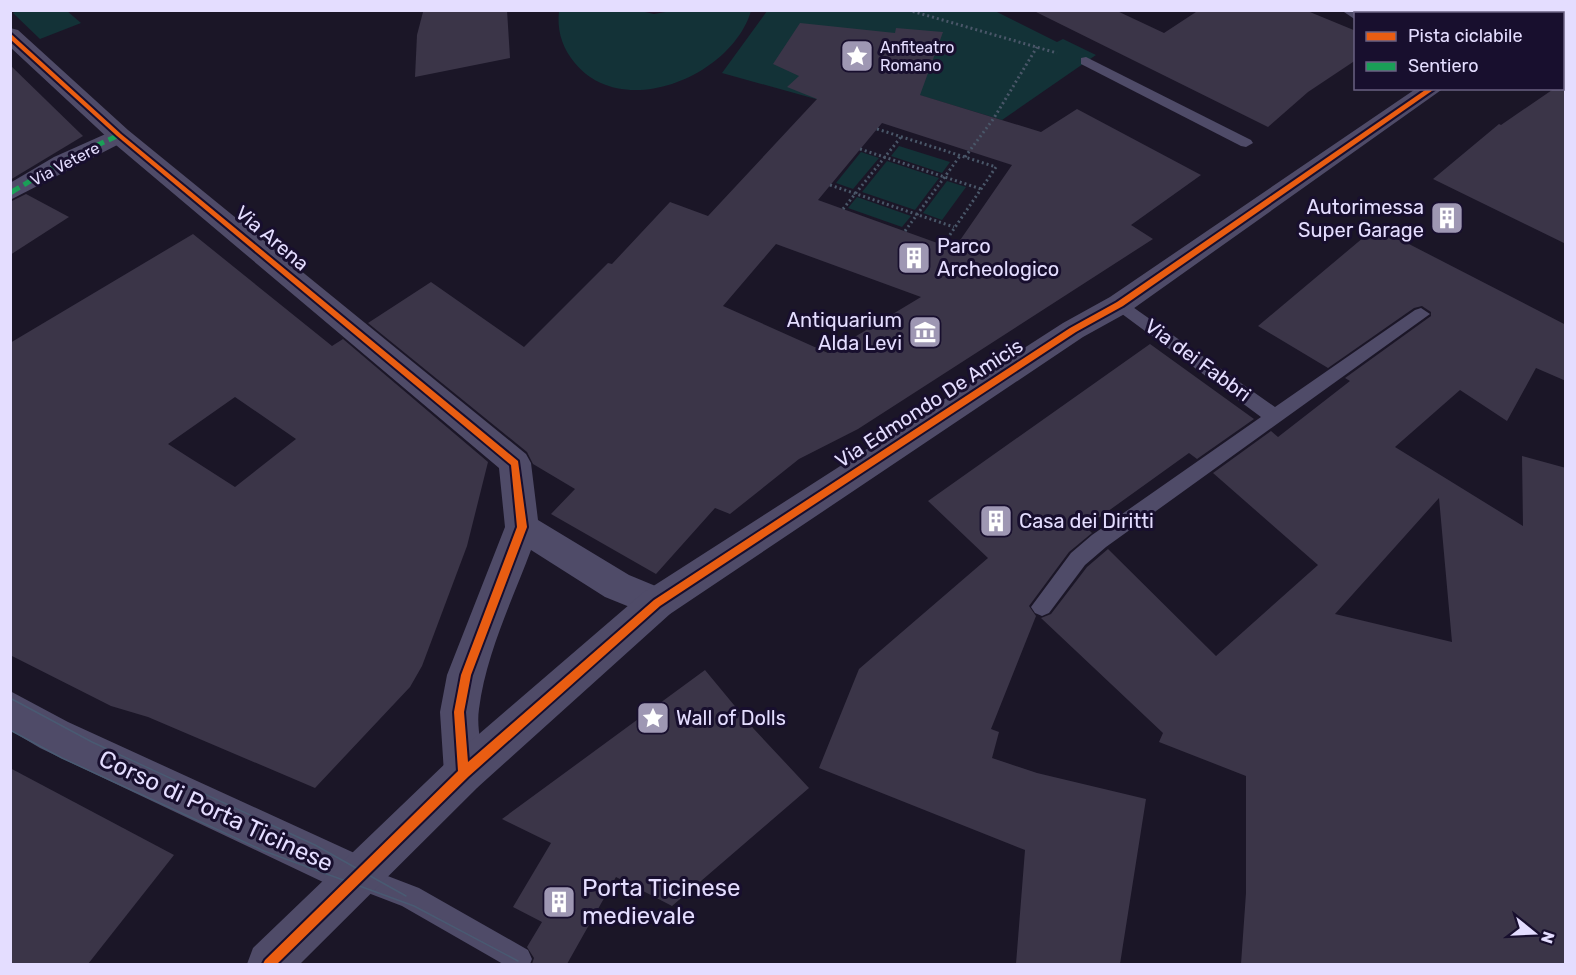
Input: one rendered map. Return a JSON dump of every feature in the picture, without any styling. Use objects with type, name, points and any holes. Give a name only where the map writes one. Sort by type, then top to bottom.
[{"type":"street","name":"Via Arena","points":[[10,35],[119,135],[515,464],[522,527]]},
{"type":"street","name":"Via Edmondo De Amicis","points":[[269,964],[464,773],[657,603],[1073,330],[1120,304],[1430,90]]},
{"type":"street","name":"Via Vetere","points":[[10,193],[62,162],[119,135]]},
{"type":"street","points":[[464,773],[459,712],[466,675],[522,527],[617,586],[657,603]]},
{"type":"street","name":"Corso di Porta Ticinese","points":[[10,709],[54,735],[359,877]]},
{"type":"lane","points":[[1086,61],[1246,143]]},
{"type":"lane","name":"Via dei Fabbri","points":[[1120,304],[1275,417]]},
{"type":"lane","name":"Via dei Fabbri","points":[[1042,607],[1085,553],[1421,314]]},
{"type":"lane","name":"Corso di Porta Ticinese","points":[[359,877],[410,897],[519,959]]},
{"type":"path","points":[[908,10],[1086,61]]},
{"type":"path","points":[[905,231],[945,177],[994,118],[1037,47]]},
{"type":"path","points":[[877,129],[996,167],[943,244]]},
{"type":"path","points":[[843,209],[901,137]]},
{"type":"path","points":[[860,149],[981,189]]},
{"type":"path","points":[[830,185],[954,227]]},
{"type":"green space","points":[[19,10],[67,11],[81,23],[40,39],[13,13]]},
{"type":"green space","points":[[636,10],[654,14],[677,10],[751,11],[739,35],[721,56],[697,73],[671,84],[643,90],[616,88],[591,78],[571,58],[562,41],[559,30],[559,11]]},
{"type":"green space","points":[[767,11],[995,11],[1057,42],[1063,39],[1096,55],[1002,120],[879,83],[859,111],[722,73]]},
{"type":"green space","points":[[899,146],[950,162],[942,173],[891,156]]},
{"type":"green space","points":[[861,152],[879,158],[853,189],[836,183]]},
{"type":"green space","points":[[887,161],[939,178],[915,210],[862,192]]},
{"type":"green space","points":[[947,181],[966,187],[942,220],[923,213]]},
{"type":"green space","points":[[857,197],[911,216],[902,227],[848,208]]},
{"type":"building","points":[[507,10],[510,58],[415,77],[417,35],[423,12]]},
{"type":"building","points":[[1032,10],[1115,10],[1164,33],[1199,10],[1305,10],[1354,30],[1354,61],[1308,92],[1268,127]]},
{"type":"building","points":[[800,23],[895,33],[896,28],[943,32],[920,95],[1041,132],[1077,109],[1201,175],[1131,225],[1153,239],[858,429],[799,459],[730,514],[715,508],[656,574],[551,514],[575,489],[533,464],[527,452],[368,323],[431,282],[524,347],[608,263],[612,264],[670,202],[708,216],[817,99],[787,87],[799,76],[773,64]],"holes":[[[882,123],[1012,165],[954,249],[818,200]],[[776,244],[921,297],[828,353],[723,306]]]},
{"type":"building","points":[[10,65],[83,136],[10,180]]},
{"type":"building","points":[[1566,81],[1566,244],[1433,179],[1499,124],[1501,125],[1552,90],[1564,90]]},
{"type":"building","points":[[26,194],[69,217],[10,255],[10,202]]},
{"type":"building","points":[[1376,227],[1566,325],[1566,381],[1536,368],[1507,421],[1460,390],[1395,447],[1523,526],[1522,456],[1566,468],[1566,964],[1241,964],[1246,893],[1246,776],[1159,742],[1163,733],[1041,618],[1051,614],[1087,567],[1108,549],[1216,656],[1318,565],[1213,473],[1271,431],[1278,437],[1350,381],[1345,378],[1431,316],[1431,312],[1422,306],[1414,308],[1328,368],[1258,326]],"holes":[[[1439,498],[1452,642],[1335,614]]]},
{"type":"building","points":[[193,234],[332,346],[343,339],[488,462],[467,546],[422,666],[410,687],[315,788],[148,717],[111,706],[10,655],[10,343]],"holes":[[[235,397],[296,439],[235,487],[168,444]]]},
{"type":"building","points":[[1150,344],[1254,419],[1197,459],[1189,453],[1086,527],[1092,533],[1069,552],[1029,606],[1036,616],[991,729],[999,732],[992,758],[1037,773],[1146,799],[1120,964],[1016,964],[1025,850],[819,768],[859,669],[988,558],[928,501]]},
{"type":"building","points":[[705,670],[753,728],[809,788],[672,906],[616,877],[567,964],[532,964],[534,958],[527,947],[542,922],[513,907],[551,843],[502,819]]},
{"type":"building","points":[[10,768],[174,855],[88,964],[10,964]]},
{"type":"tram line","points":[[10,698],[92,742],[315,845],[406,896]]},
{"type":"tram line","points":[[10,730],[62,758],[264,851],[414,906],[518,961]]},
{"type":"marked path","points":[[10,193],[62,162],[119,135]]},
{"type":"cycle path","points":[[10,35],[119,135],[515,463],[522,527],[466,675],[459,712],[464,773]]},
{"type":"cycle path","points":[[269,964],[464,773],[657,603],[1073,330],[1120,304],[1430,90]]},
{"type":"place","name":"Anfiteatro Romano","points":[[857,56]]},
{"type":"place","name":"Autorimessa Super Garage","points":[[1447,218]]},
{"type":"place","name":"Parco Archeologico","points":[[914,258]]},
{"type":"place","name":"Antiquarium Alda Levi","points":[[925,332]]},
{"type":"place","name":"Casa dei Diritti","points":[[996,521]]},
{"type":"place","name":"Wall of Dolls","points":[[653,718]]},
{"type":"place","name":"Porta Ticinese medievale","points":[[559,902]]}]
